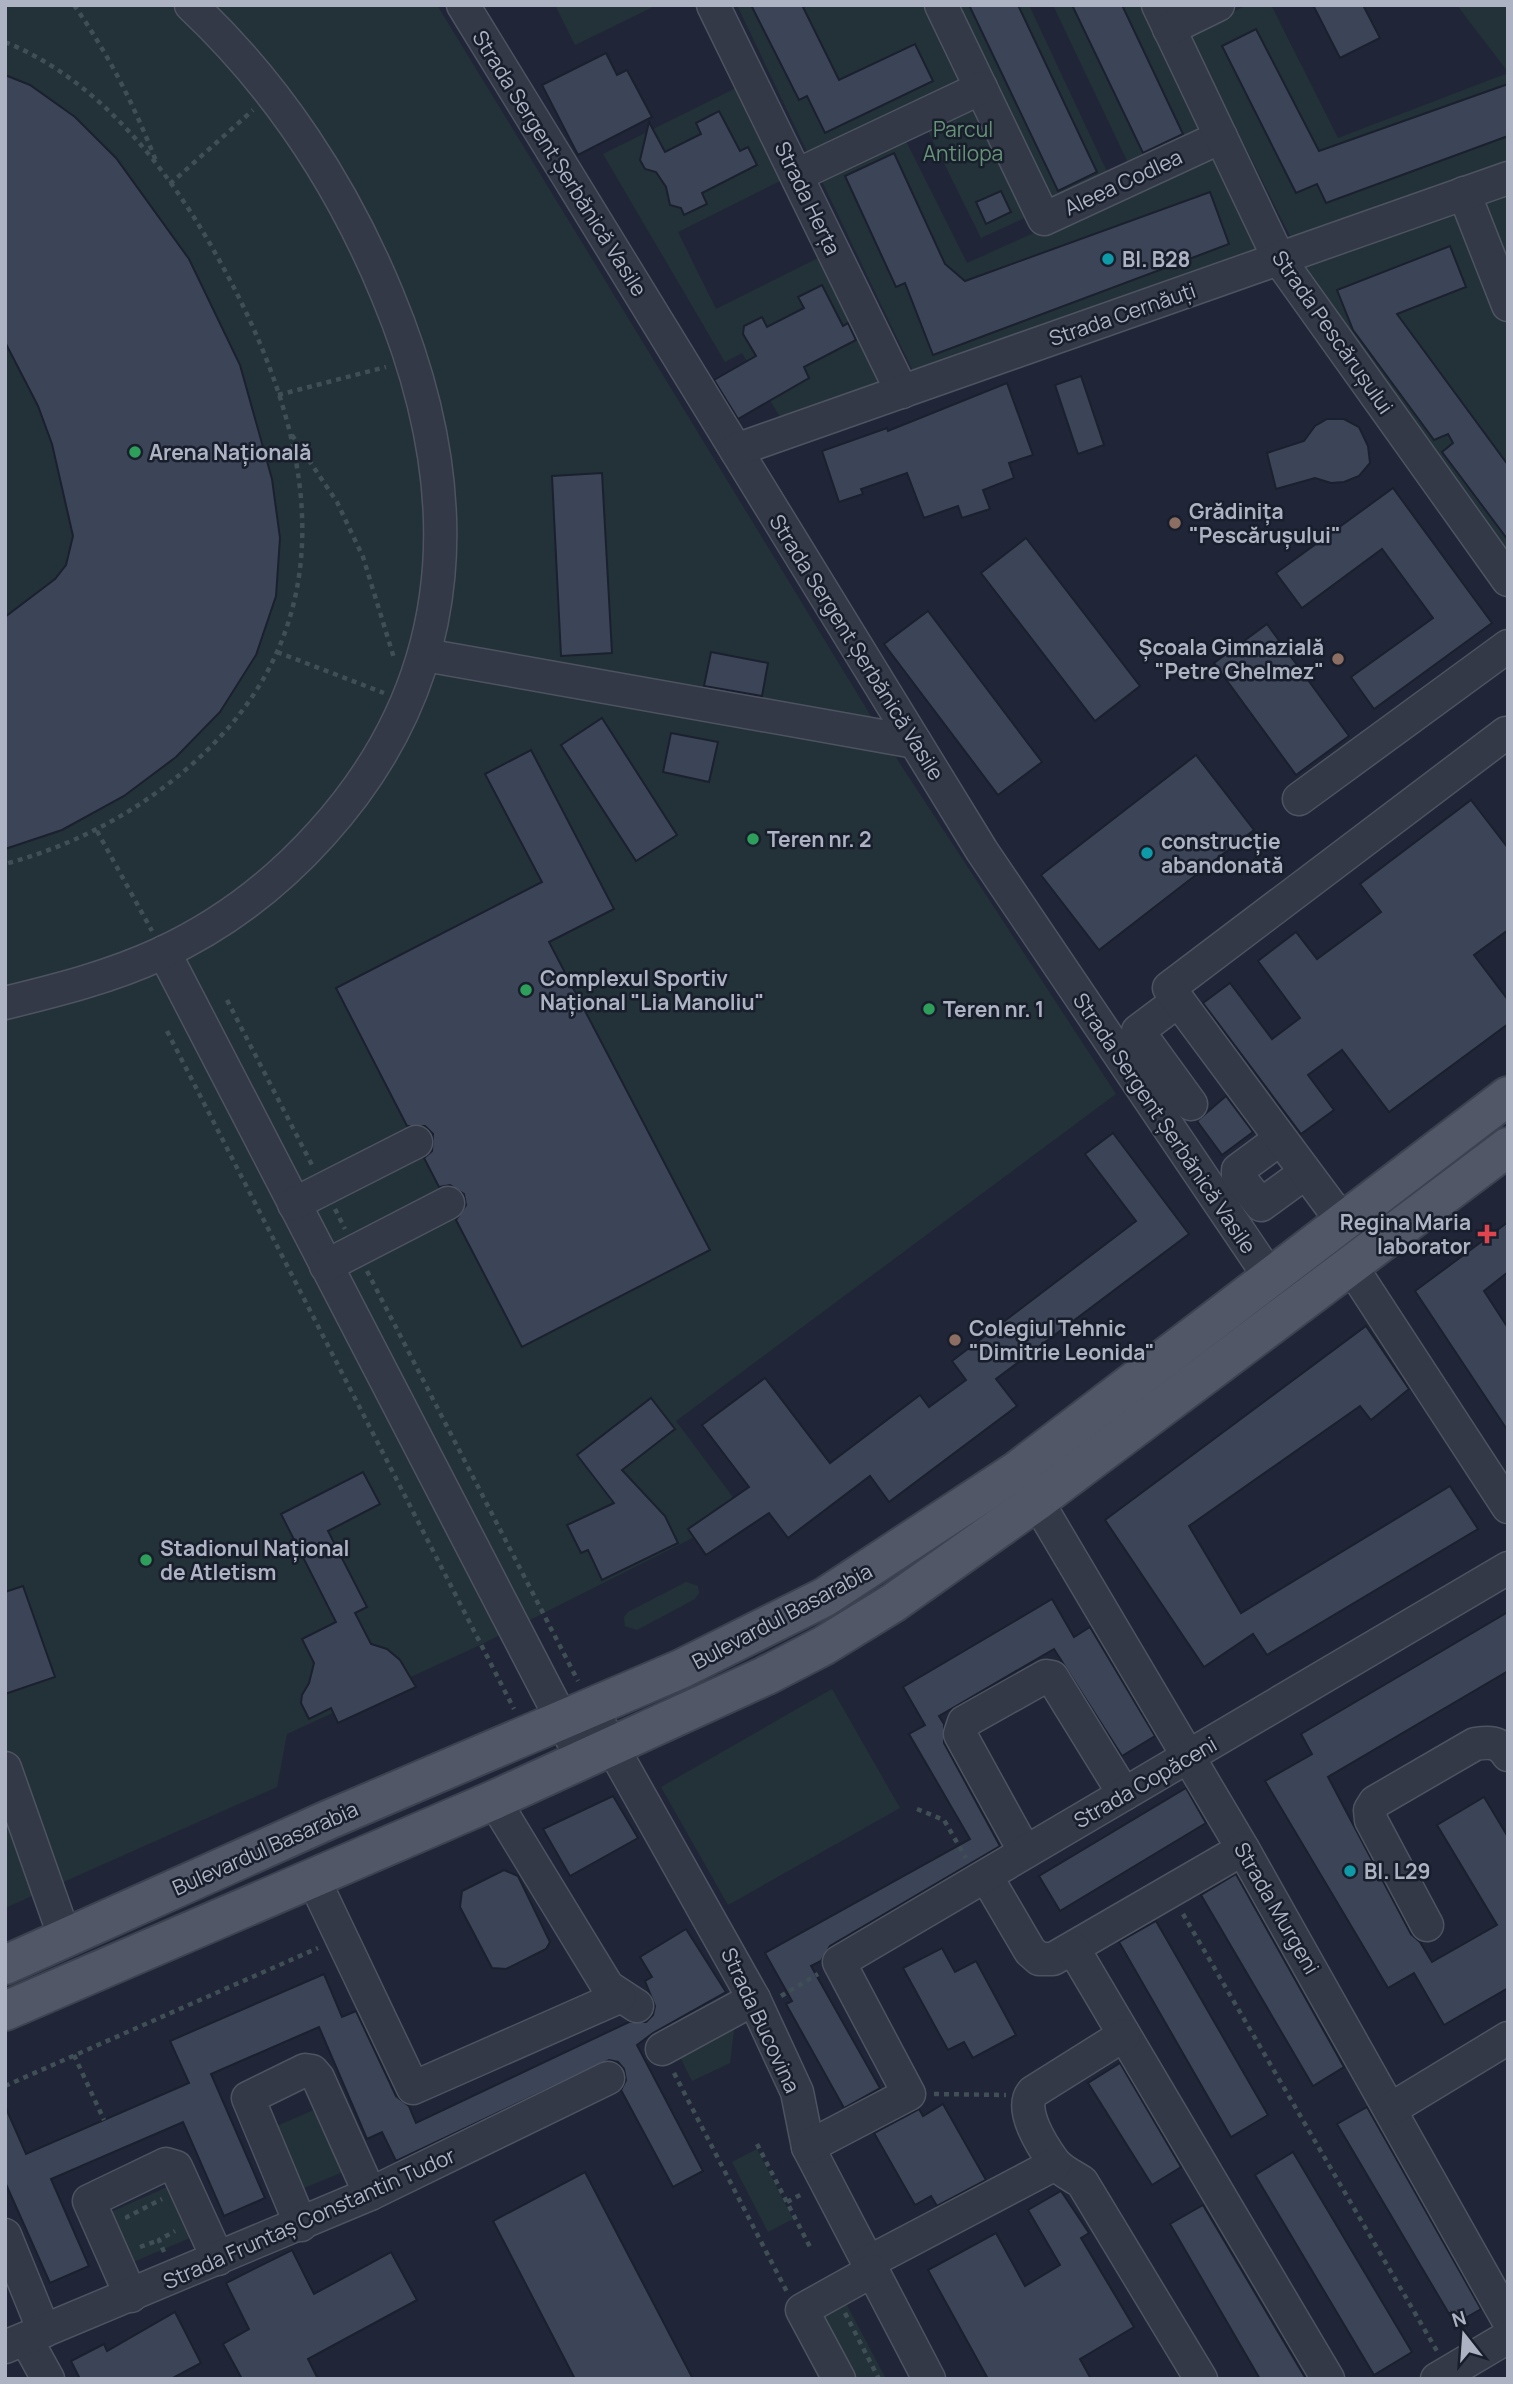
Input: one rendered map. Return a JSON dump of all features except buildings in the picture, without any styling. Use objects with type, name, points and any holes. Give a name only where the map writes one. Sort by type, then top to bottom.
[{"type":"main road","name":"Bulevardul Basarabia","points":[[5,1965],[569,1710],[776,1624],[869,1570],[1018,1470],[1508,1096]]},
{"type":"main road","name":"Bulevardul Basarabia","points":[[5,2011],[494,1800],[775,1671],[834,1640],[893,1603],[1037,1501],[1508,1147]]},
{"type":"street","points":[[5,1003],[79,984],[164,952],[254,898],[289,870],[366,779],[386,748],[408,702],[425,655],[440,566],[441,522],[436,467],[411,360],[395,313],[355,225],[330,180],[272,93],[191,5]]},
{"type":"street","name":"Strada Sergent Șerbănică Vasile","points":[[463,5],[982,851],[1269,1276]]},
{"type":"street","name":"Strada Herța","points":[[713,5],[902,392]]},
{"type":"street","name":"Aleea Codlea","points":[[941,5],[1044,219],[1221,137]]},
{"type":"street","name":"Strada Pescărușului","points":[[1218,5],[1163,17],[1279,259],[1508,580]]},
{"type":"street","points":[[797,175],[981,88]]},
{"type":"street","name":"Strada Cernăuți","points":[[736,450],[1508,178]]},
{"type":"street","points":[[1464,193],[1508,305]]},
{"type":"street","points":[[1298,799],[1508,646]]},
{"type":"street","points":[[425,655],[915,742]]},
{"type":"street","points":[[1342,1221],[1169,988],[1506,733],[1508,735]]},
{"type":"street","name":"Strada Bucovina","points":[[164,952],[326,1266],[569,1710],[611,1747],[725,1943],[797,2092],[808,2147],[929,2379]]},
{"type":"street","points":[[1178,1000],[1138,1031],[1191,1104]]},
{"type":"street","points":[[1280,1139],[1238,1170],[1238,1175],[1261,1205],[1305,1172]]},
{"type":"street","points":[[294,1204],[415,1142]]},
{"type":"street","points":[[326,1266],[448,1203]]},
{"type":"street","points":[[1351,1266],[1508,1507]]},
{"type":"street","name":"Strada Murgeni","points":[[1037,1501],[1243,1849],[1508,2320]]},
{"type":"street","name":"Strada Copăceni","points":[[909,2094],[839,1962],[1508,1568]]},
{"type":"street","points":[[1025,1852],[960,1734],[964,1722],[1046,1676],[1052,1676],[1124,1794]]},
{"type":"street","points":[[1427,1925],[1371,1820],[1370,1810],[1375,1802],[1475,1744],[1492,1741],[1503,1747],[1508,1755]]},
{"type":"street","points":[[5,1768],[65,1938]]},
{"type":"street","points":[[313,1878],[413,2088],[628,2001],[608,1987],[494,1800]]},
{"type":"street","points":[[986,1876],[1030,1951],[1039,1959],[1053,1959],[1243,1849]]},
{"type":"street","points":[[1073,1948],[1328,2379]]},
{"type":"street","points":[[662,2049],[756,2004]]},
{"type":"street","points":[[1124,2035],[1029,2095],[1029,2118],[1055,2164],[1082,2182],[1202,2379]]},
{"type":"street","points":[[1391,2109],[1508,2038]]},
{"type":"street","points":[[300,2225],[248,2098],[305,2070],[312,2071],[318,2078],[370,2194]]},
{"type":"street","name":"Strada Fruntaș Constantin Tudor","points":[[25,2339],[370,2194],[608,2078]]},
{"type":"street","points":[[808,2147],[909,2094]]},
{"type":"street","points":[[131,2295],[89,2201],[166,2164],[176,2167],[218,2259]]},
{"type":"street","points":[[839,2379],[802,2310],[869,2267],[1055,2164]]},
{"type":"street","points":[[5,2235],[25,2339],[48,2379]]},
{"type":"street","points":[[1443,2375],[1508,2337]]},
{"type":"path","points":[[74,5],[99,40],[132,101],[159,169]]},
{"type":"path","points":[[5,42],[26,50],[106,107],[159,169],[204,233],[231,280],[278,395],[289,431],[302,512],[302,563],[292,615],[261,687],[222,738],[162,790],[97,831],[48,853],[5,864]]},
{"type":"path","points":[[170,184],[272,93]]},
{"type":"path","points":[[278,395],[411,360]]},
{"type":"path","points":[[289,431],[337,502],[363,557],[408,702]]},
{"type":"path","points":[[276,652],[408,702]]},
{"type":"path","points":[[97,831],[164,952]]},
{"type":"path","points":[[167,1031],[519,1719],[569,1710],[356,1250],[228,1000]]},
{"type":"path","points":[[917,1809],[944,1819],[959,1845]]},
{"type":"path","points":[[1170,1892],[1443,2375]]},
{"type":"path","points":[[5,2086],[340,1938]]},
{"type":"path","points":[[787,1992],[808,1980]]},
{"type":"path","points":[[662,2049],[791,2300]]},
{"type":"path","points":[[74,2055],[104,2120]]},
{"type":"path","points":[[909,2094],[1029,2095]]},
{"type":"path","points":[[757,2144],[810,2247]]},
{"type":"path","points":[[131,2227],[127,2217],[161,2202],[166,2212]]},
{"type":"path","points":[[136,2238],[141,2248],[175,2233],[171,2222]]},
{"type":"path","points":[[159,2240],[175,2277]]},
{"type":"path","points":[[842,2309],[879,2379]]},
{"type":"green space","name":"Complexul Sportiv Național \"Lia Manoliu\"","points":[[5,5],[437,5],[899,762],[1116,1094],[676,1421],[744,1512],[480,1645],[287,1734],[277,1787],[5,1908]]},
{"type":"green space","points":[[555,5],[657,5],[575,45]]},
{"type":"green space","points":[[737,5],[925,5],[963,84],[810,158]]},
{"type":"green space","points":[[956,5],[1029,5],[1110,178],[1051,206]]},
{"type":"green space","points":[[1053,5],[1142,5],[1203,135],[1131,169]]},
{"type":"green space","points":[[1247,5],[1271,5],[1338,138],[1508,73],[1508,162],[1291,238],[1189,34]]},
{"type":"green space","points":[[1457,5],[1508,5],[1508,72]]},
{"type":"green space","points":[[740,86],[786,178],[678,232],[716,309],[824,255],[884,380],[780,417],[742,353],[725,362],[603,154]]},
{"type":"green space","name":"Parcul Antilopa","points":[[975,101],[1029,216],[981,238],[925,125]]},
{"type":"green space","points":[[903,135],[967,263],[1212,153],[1259,249],[913,371],[819,175]]},
{"type":"green space","points":[[1508,193],[1508,562],[1297,266]]},
{"type":"green space","points":[[686,1582],[698,1586],[699,1593],[695,1599],[637,1630],[625,1626],[624,1617],[628,1612]]},
{"type":"green space","points":[[832,1689],[900,1808],[728,1905],[661,1787]]},
{"type":"green space","points":[[726,2024],[734,2030],[730,2063],[692,2081],[676,2049]]},
{"type":"green space","points":[[316,2109],[343,2172],[304,2188],[277,2126]]},
{"type":"green space","points":[[757,2149],[793,2219],[768,2232],[732,2162]]},
{"type":"green space","points":[[167,2187],[190,2238],[133,2262],[111,2212]]},
{"type":"green space","points":[[841,2294],[886,2379],[847,2379],[811,2311]]},
{"type":"place","name":"Bl. B28","points":[[1108,259]]},
{"type":"place","name":"Arena Națională","points":[[135,452]]},
{"type":"place","name":"Grădinița \"Pescărușului\"","points":[[1175,523]]},
{"type":"place","name":"Școala Gimnazială \"Petre Ghelmez\"","points":[[1338,659]]},
{"type":"place","name":"Teren nr. 2","points":[[753,839]]},
{"type":"place","name":"construcție abandonată","points":[[1147,853]]},
{"type":"place","name":"Complexul Sportiv Național \"Lia Manoliu\"","points":[[526,990]]},
{"type":"place","name":"Teren nr. 1","points":[[929,1009]]},
{"type":"place","name":"Regina Maria laborator","points":[[1487,1234]]},
{"type":"place","name":"Colegiul Tehnic \"Dimitrie Leonida\"","points":[[955,1340]]},
{"type":"place","name":"Stadionul Național de Atletism","points":[[146,1560]]},
{"type":"place","name":"Bl. L29","points":[[1350,1871]]}]
